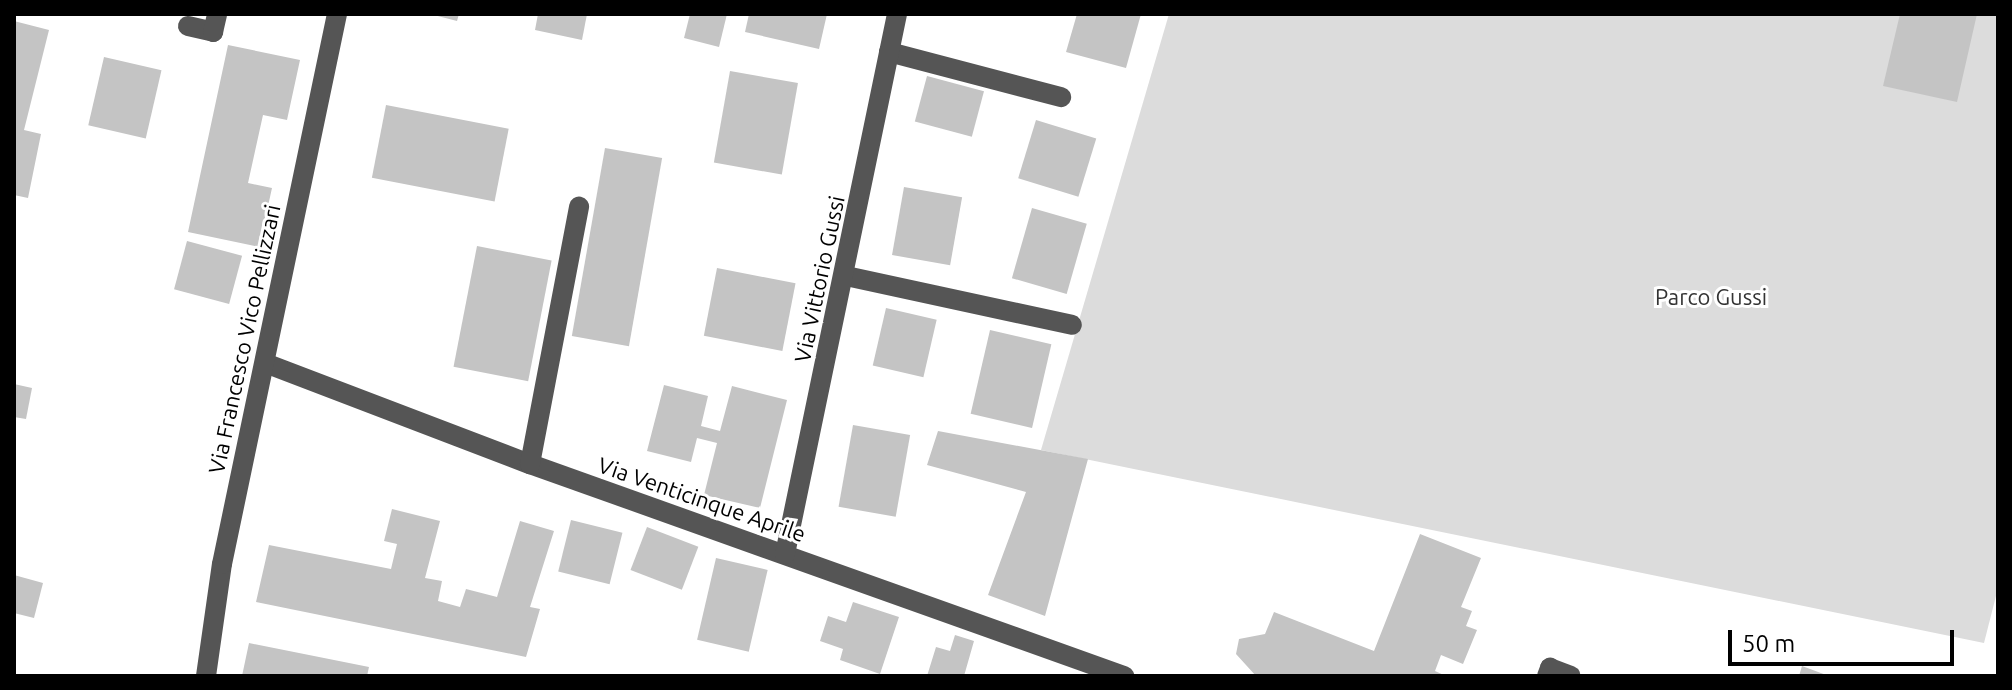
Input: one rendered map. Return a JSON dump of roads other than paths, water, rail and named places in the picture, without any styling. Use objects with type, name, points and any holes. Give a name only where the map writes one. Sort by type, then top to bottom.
[{"type":"street","points":[[188,26],[213,32],[217,14]]},
{"type":"street","name":"Via Francesco Vico Pellizzari","points":[[206,676],[222,564],[337,14]]},
{"type":"street","name":"Via Vittorio Gussi","points":[[785,554],[846,276],[897,14]]},
{"type":"street","points":[[889,52],[1061,97]]},
{"type":"street","points":[[530,464],[579,207]]},
{"type":"street","points":[[846,276],[1072,325]]},
{"type":"street","name":"Via Venticinque Aprile","points":[[265,363],[530,464],[1124,676]]},
{"type":"street","points":[[1547,676],[1550,668],[1571,676]]},
{"type":"park label","name":"Parco Gussi","points":[[1711,297]]}]
